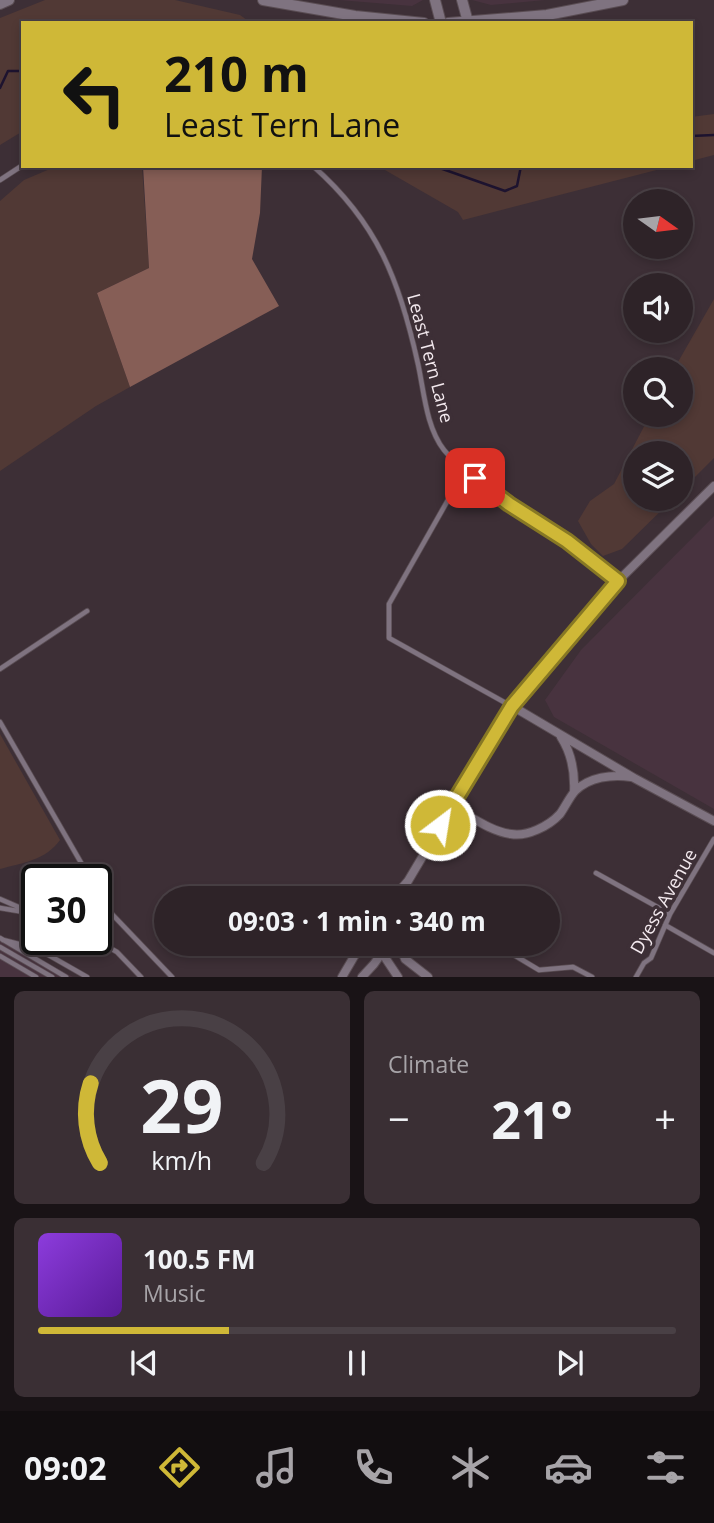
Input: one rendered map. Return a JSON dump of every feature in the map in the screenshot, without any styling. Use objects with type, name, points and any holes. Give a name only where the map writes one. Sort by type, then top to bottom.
[{"type":"street","points":[[0,4],[9,0]]},
{"type":"street","points":[[263,0],[408,21]]},
{"type":"street","points":[[435,0],[440,21]]},
{"type":"street","points":[[462,0],[468,21]]},
{"type":"street","points":[[479,21],[547,15],[624,0]]},
{"type":"street","points":[[404,886],[512,706],[618,581],[714,486]]},
{"type":"street","points":[[512,706],[634,778],[714,821]]},
{"type":"street","points":[[559,734],[568,747],[574,767],[574,792]]},
{"type":"street","points":[[451,806],[511,835],[546,826],[558,816],[574,792],[592,780],[611,776],[634,778]]},
{"type":"street","points":[[407,886],[408,881]]},
{"type":"street","points":[[342,977],[354,956]]},
{"type":"street","points":[[362,977],[376,956]]},
{"type":"street","points":[[387,956],[398,977]]},
{"type":"street","points":[[404,956],[428,977]]},
{"type":"lane","points":[[0,180],[21,166]]},
{"type":"lane","name":"Least Tern Lane","points":[[315,168],[369,227],[387,261],[406,310],[431,425],[443,449],[509,504],[567,541],[618,581]]},
{"type":"lane","points":[[465,470],[389,604],[389,638],[512,706]]},
{"type":"lane","points":[[0,669],[88,611]]},
{"type":"lane","points":[[0,722],[82,864]]},
{"type":"lane","name":"Dyess Avenue","points":[[636,977],[644,963],[651,958],[670,914],[714,839]]},
{"type":"lane","points":[[596,873],[670,914]]},
{"type":"lane","points":[[0,899],[21,908]]},
{"type":"lane","points":[[0,908],[21,912]]},
{"type":"lane","points":[[112,914],[172,977]]},
{"type":"lane","points":[[665,925],[714,953]]},
{"type":"lane","points":[[1,939],[66,977]]},
{"type":"lane","points":[[1,939],[38,949],[87,977]]},
{"type":"lane","points":[[0,947],[52,977]]},
{"type":"lane","points":[[112,948],[141,977]]},
{"type":"lane","points":[[0,956],[36,977]]},
{"type":"lane","points":[[516,956],[539,970],[573,967],[592,977]]},
{"type":"shaded area","points":[[45,0],[175,0],[240,15],[248,21],[21,21],[21,132],[0,145],[0,18]]},
{"type":"shaded area","points":[[339,0],[423,0],[412,6]]},
{"type":"shaded area","points":[[472,0],[545,0],[491,5]]},
{"type":"shaded area","points":[[714,114],[714,155],[693,160],[693,117]]},
{"type":"shaded area","points":[[52,168],[142,168],[149,268],[97,293],[130,387],[96,406],[0,471],[0,201],[24,180]]},
{"type":"shaded area","points":[[143,168],[262,168],[260,213],[252,259],[279,306],[130,387],[97,293],[149,268]]},
{"type":"shaded area","points":[[381,168],[664,168],[463,220],[458,212]]},
{"type":"shaded area","points":[[714,299],[714,458],[693,479],[693,441],[636,441],[644,427],[693,427],[693,357],[681,357],[689,343],[693,343],[693,336]]},
{"type":"shaded area","points":[[623,467],[623,511],[661,511],[622,549],[603,556],[591,544],[578,521],[590,501],[614,484]]},
{"type":"shaded area","points":[[714,516],[714,809],[554,717],[545,700],[581,650]]},
{"type":"shaded area","points":[[0,734],[60,840],[41,856],[0,869]]},
{"type":"shaded area","points":[[0,937],[21,949],[21,955],[33,955],[73,977],[0,977]]},
{"type":"waterway","points":[[0,88],[8,71],[21,71]]},
{"type":"waterway","points":[[693,136],[714,135]]},
{"type":"waterway","points":[[440,168],[505,191],[517,186],[521,168]]},
{"type":"route","points":[[440,825],[512,706],[618,581],[567,541],[509,504],[475,478]]}]
